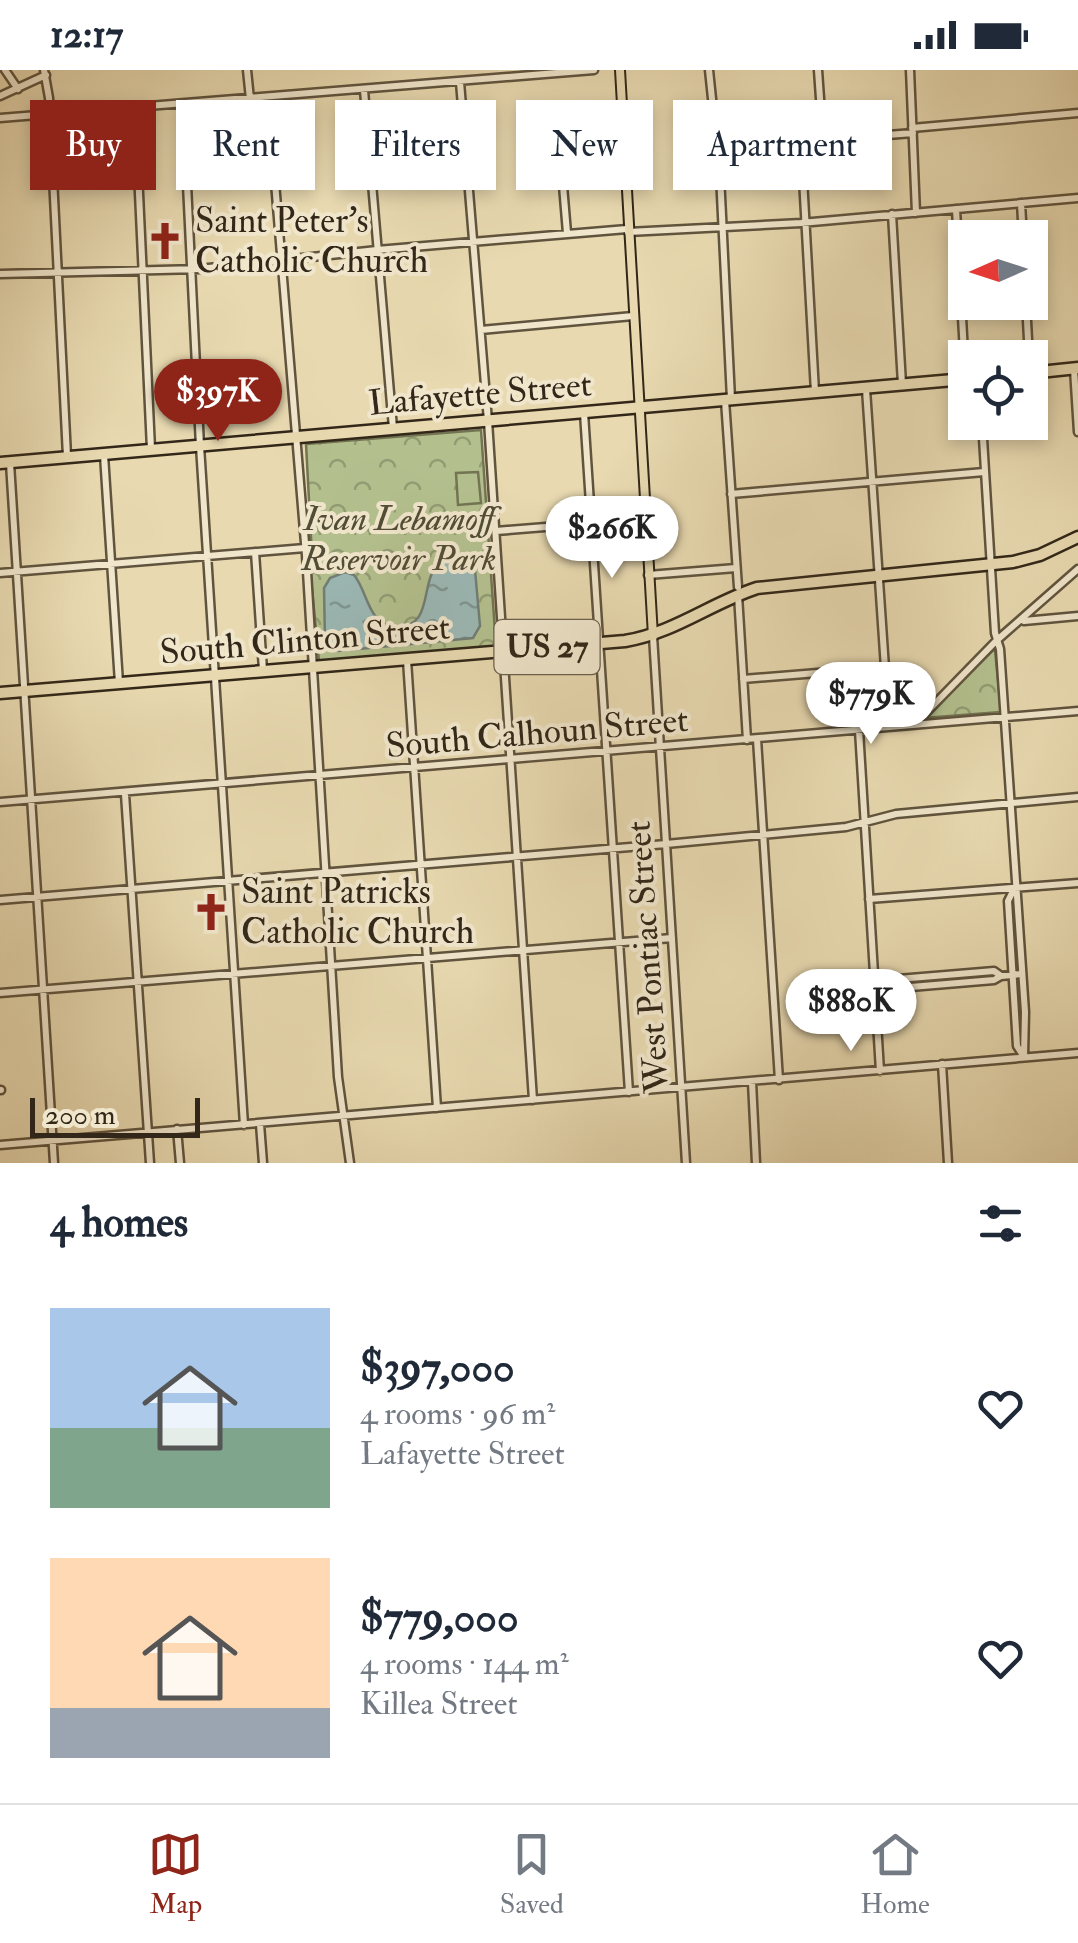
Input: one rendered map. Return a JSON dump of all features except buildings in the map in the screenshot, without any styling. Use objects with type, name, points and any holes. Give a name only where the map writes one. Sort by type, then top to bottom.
[{"type":"highway","points":[[1048,369],[1076,368]]},
{"type":"highway","name":"Lafayette Street","points":[[5,462],[948,380]]},
{"type":"highway","name":"South Clinton Street","points":[[0,693],[653,636],[738,591],[990,565],[1040,555],[1078,538]]},
{"type":"main road","points":[[620,70],[653,636]]},
{"type":"street","points":[[4,70],[18,89]]},
{"type":"street","points":[[247,70],[250,99]]},
{"type":"street","points":[[237,100],[594,70]]},
{"type":"street","points":[[709,70],[722,227],[731,494],[747,740]]},
{"type":"street","points":[[818,70],[820,100]]},
{"type":"street","points":[[910,70],[916,213]]},
{"type":"street","points":[[0,96],[45,72],[48,100]]},
{"type":"street","points":[[460,82],[482,330],[533,1100]]},
{"type":"street","points":[[364,90],[393,429]]},
{"type":"street","points":[[268,98],[305,548],[338,1076],[350,1163]]},
{"type":"street","points":[[892,133],[1078,113]]},
{"type":"street","points":[[0,118],[30,116]]},
{"type":"street","points":[[53,190],[67,456]]},
{"type":"street","points":[[139,190],[150,449]]},
{"type":"street","points":[[188,190],[200,446],[244,1125]]},
{"type":"street","points":[[563,190],[567,233]]},
{"type":"street","points":[[804,190],[816,392]]},
{"type":"street","points":[[0,274],[192,269],[567,233],[806,222],[1078,198]]},
{"type":"street","points":[[1021,203],[1022,220]]},
{"type":"street","points":[[956,209],[963,340]]},
{"type":"street","points":[[892,214],[902,384]]},
{"type":"street","points":[[482,330],[633,316]]},
{"type":"street","points":[[1076,368],[1078,432]]},
{"type":"street","points":[[866,388],[889,727]]},
{"type":"street","points":[[584,412],[629,1092]]},
{"type":"street","points":[[983,440],[1011,802],[1024,1057]]},
{"type":"street","points":[[104,454],[120,683]]},
{"type":"street","points":[[5,462],[32,800],[54,1163]]},
{"type":"street","points":[[731,494],[984,472]]},
{"type":"street","points":[[496,531],[645,519]]},
{"type":"street","points":[[0,573],[305,548]]},
{"type":"street","points":[[255,552],[263,670]]},
{"type":"street","points":[[648,575],[736,568]]},
{"type":"street","points":[[914,725],[996,641],[1078,569]]},
{"type":"street","points":[[1023,621],[1078,616]]},
{"type":"street","name":"West Pontiac Street","points":[[653,636],[686,1163]]},
{"type":"street","points":[[407,658],[437,1108]]},
{"type":"street","points":[[743,679],[842,671]]},
{"type":"street","name":"South Calhoun Street","points":[[0,802],[1078,711]]},
{"type":"street","points":[[859,730],[880,1071]]},
{"type":"street","points":[[757,739],[779,1080]]},
{"type":"street","points":[[125,794],[150,1163]]},
{"type":"street","points":[[0,900],[763,835],[864,823],[896,814],[1078,797]]},
{"type":"street","points":[[869,899],[1078,883]]},
{"type":"street","points":[[1014,888],[1008,901],[1017,1046],[1024,1057]]},
{"type":"street","points":[[0,994],[672,938]]},
{"type":"street","points":[[875,985],[994,971],[1001,976],[1022,974]]},
{"type":"street","points":[[0,1145],[1078,1054]]},
{"type":"street","points":[[942,1064],[948,1163]]},
{"type":"street","points":[[752,1082],[756,1163]]},
{"type":"street","points":[[260,1124],[262,1163]]},
{"type":"street","points":[[177,1129],[180,1163]]},
{"type":"green space","name":"Ivan Lebamoff Reservoir Park","points":[[481,430],[496,646],[319,661],[309,557],[312,556],[306,444]]},
{"type":"green space","points":[[478,472],[481,503],[458,505],[456,473]]},
{"type":"green space","points":[[995,650],[1001,712],[923,718],[992,651]]},
{"type":"water","points":[[443,561],[466,562],[475,570],[480,626],[473,638],[338,651],[325,643],[324,588],[330,578],[345,572],[354,575],[378,619],[397,627],[417,619],[430,577]]},
{"type":"place","name":"Saint Peter's Catholic Church","points":[[165,241]]},
{"type":"place","name":"Saint Patricks Catholic Church","points":[[211,912]]}]
